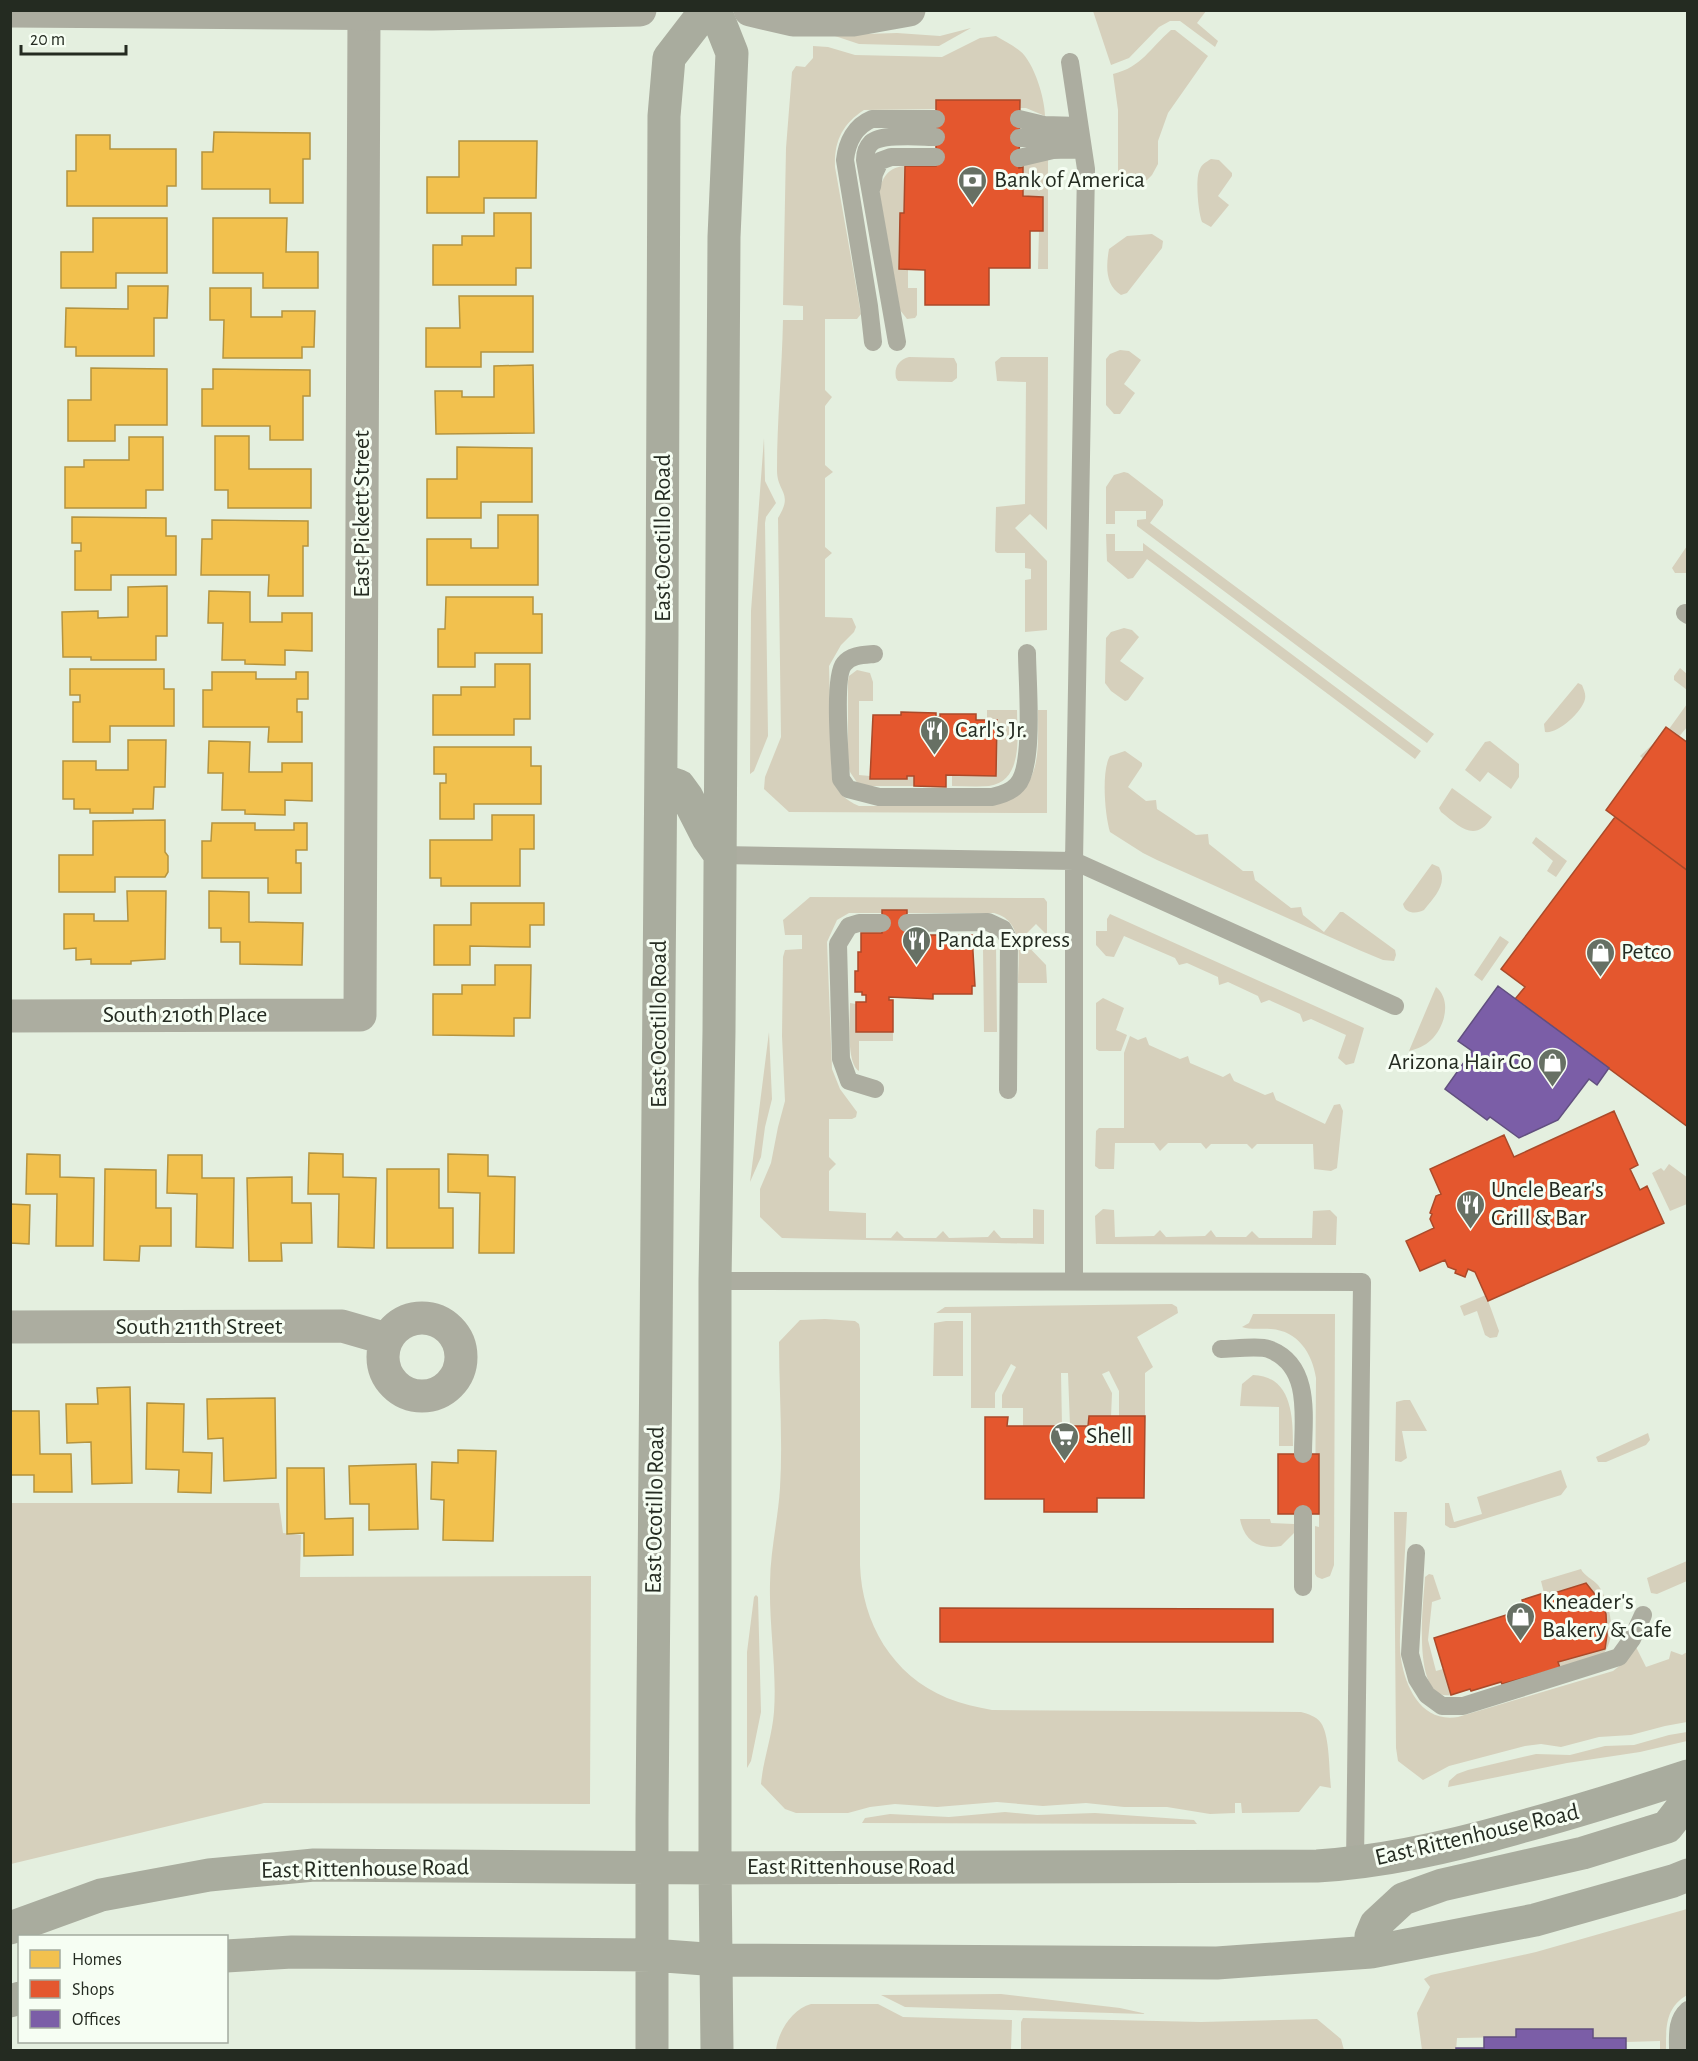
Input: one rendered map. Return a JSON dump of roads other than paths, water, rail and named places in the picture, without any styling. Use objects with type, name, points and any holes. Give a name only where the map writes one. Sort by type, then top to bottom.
[{"type":"main road","name":"East Ocotillo Road","points":[[652,2050],[664,116],[669,58],[706,10]]},
{"type":"main road","points":[[716,10],[732,53],[724,237],[715,1281],[717,2050]]},
{"type":"main road","points":[[661,780],[679,786],[720,855]]},
{"type":"main road","name":"East Rittenhouse Road","points":[[10,1928],[101,1895],[220,1874],[314,1865],[715,1868],[1355,1864],[1460,1844],[1596,1806],[1688,1776]]},
{"type":"main road","points":[[1371,1952],[1371,1936],[1376,1924],[1403,1899],[1442,1885],[1583,1853],[1667,1827],[1688,1800]]},
{"type":"main road","points":[[228,1956],[292,1952],[652,1956],[717,1960],[1217,1963],[1371,1952],[1534,1920],[1688,1875]]},
{"type":"street","points":[[10,11],[432,14],[640,10]]},
{"type":"street","points":[[750,10],[793,20],[853,20],[909,10]]},
{"type":"street","name":"East Pickett Street","points":[[360,1014],[364,13]]},
{"type":"street","name":"South 210th Place","points":[[10,1016],[360,1014]]},
{"type":"street","name":"South 211th Street","points":[[10,1327],[342,1326],[387,1339]]},
{"type":"lane","points":[[1070,62],[1086,169],[1074,861],[1074,1281]]},
{"type":"lane","points":[[873,342],[845,160],[854,133],[865,122],[872,119],[936,128],[886,137],[872,142],[866,150],[865,160],[870,195],[897,342]]},
{"type":"lane","points":[[1019,119],[1081,138]]},
{"type":"lane","points":[[1019,138],[1081,138]]},
{"type":"lane","points":[[1019,158],[1053,150],[1081,138]]},
{"type":"lane","points":[[870,195],[874,174],[880,161],[891,157],[936,157]]},
{"type":"lane","points":[[874,654],[856,656],[844,664],[838,680],[841,779],[848,789],[879,797],[992,797],[1006,793],[1018,784],[1027,763],[1027,653]]},
{"type":"lane","points":[[720,855],[1074,861],[1395,1006]]},
{"type":"lane","points":[[907,923],[988,922],[1003,929],[1009,940],[1008,1090]]},
{"type":"lane","points":[[875,1089],[849,1081],[841,1059],[838,944],[849,926],[859,923],[882,923]]},
{"type":"lane","points":[[715,1281],[1362,1282],[1355,1864]]},
{"type":"lane","points":[[1221,1349],[1270,1349],[1289,1362],[1298,1378],[1304,1400],[1303,1454]]},
{"type":"lane","points":[[1303,1587],[1304,1514]]},
{"type":"lane","points":[[1416,1553],[1410,1654],[1417,1679],[1427,1695],[1442,1706],[1463,1706],[1618,1657],[1632,1639],[1642,1615]]},
{"type":"lane","points":[[1677,2050],[1677,2028],[1681,2016],[1688,2010]]},
{"type":"place","name":"Bank of America","points":[[973,206]]},
{"type":"place","name":"Carl's Jr.","points":[[934,756]]},
{"type":"place","name":"Panda Express","points":[[916,966]]},
{"type":"place","name":"Petco","points":[[1600,978]]},
{"type":"place","name":"Arizona Hair Co","points":[[1553,1088]]},
{"type":"place","name":"Uncle Bear's Grill & Bar","points":[[1470,1230]]},
{"type":"place","name":"Shell","points":[[1065,1462]]},
{"type":"place","name":"Kneader's Bakery & Cafe","points":[[1521,1642]]}]
